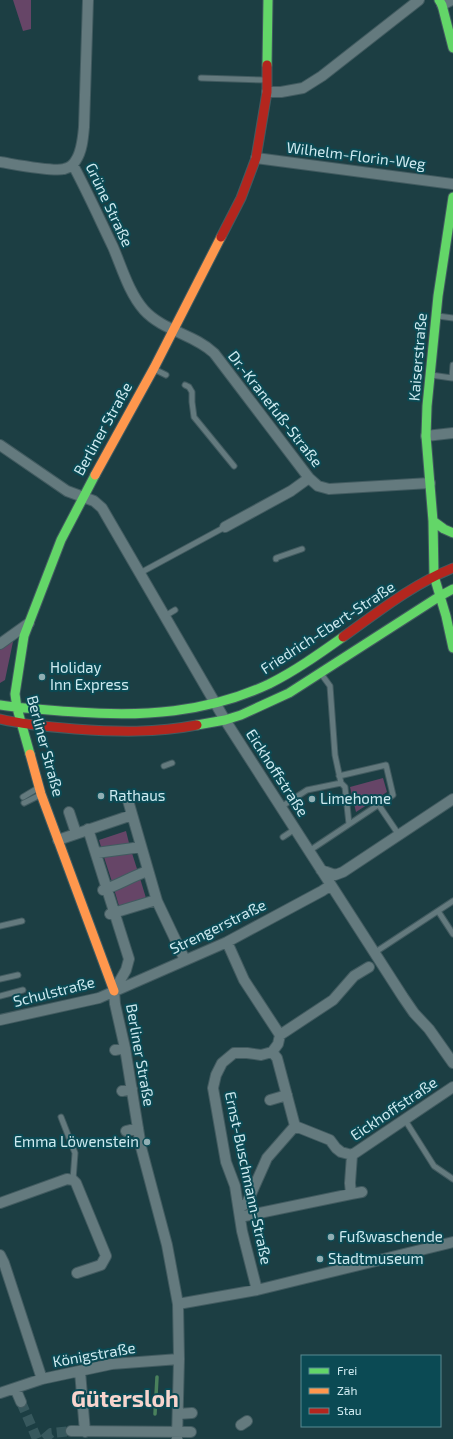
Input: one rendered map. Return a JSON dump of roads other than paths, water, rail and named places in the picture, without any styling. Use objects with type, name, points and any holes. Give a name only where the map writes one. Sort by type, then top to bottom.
[{"type":"street","name":"Grüne Straße","points":[[88,0],[84,127],[77,159],[73,165],[134,297],[145,311],[156,320],[174,330]]},
{"type":"street","name":"Berliner Straße","points":[[177,1435],[179,1359],[178,1304],[167,1245],[127,1090],[120,1049],[114,991],[40,791],[20,724],[15,694],[16,677],[24,636],[61,540],[174,330],[241,198],[256,158],[268,80],[268,0]]},
{"type":"street","points":[[267,92],[281,92],[303,88],[322,76],[419,0]]},
{"type":"street","points":[[452,0],[440,2],[453,48]]},
{"type":"street","name":"Wilhelm-Florin-Weg","points":[[256,158],[453,184]]},
{"type":"street","points":[[0,162],[53,170],[64,169],[73,165]]},
{"type":"street","name":"Kaiserstraße","points":[[453,197],[445,269],[436,316],[427,406],[426,436],[433,521],[434,576],[453,648]]},
{"type":"street","name":"Dr.-Kranefuß-Straße","points":[[174,330],[206,346],[214,354],[309,478],[318,486],[329,489],[430,483]]},
{"type":"street","points":[[426,436],[453,433]]},
{"type":"street","name":"Eickhoffstraße","points":[[0,445],[67,491],[94,501],[102,508],[225,720],[280,807],[296,829],[408,1004],[430,1029],[453,1063]]},
{"type":"street","points":[[225,527],[291,491],[309,478]]},
{"type":"street","points":[[433,521],[444,529],[453,533]]},
{"type":"street","name":"Kaiserstraße","points":[[433,521],[451,581]]},
{"type":"street","name":"Friedrich-Ebert-Straße","points":[[0,705],[17,708],[140,714],[168,712],[216,704],[237,698],[280,679],[434,576],[451,581]]},
{"type":"street","points":[[0,719],[20,724],[105,731],[141,732],[172,730],[244,715],[289,693],[440,596],[451,581]]},
{"type":"street","points":[[0,644],[29,623]]},
{"type":"street","points":[[127,797],[141,847],[149,865],[156,900],[171,923],[185,960]]},
{"type":"street","points":[[321,870],[335,875],[343,872],[453,799]]},
{"type":"street","points":[[68,812],[76,833]]},
{"type":"street","points":[[58,840],[132,814]]},
{"type":"street","points":[[88,829],[117,929],[129,959],[126,970],[114,991]]},
{"type":"street","points":[[96,853],[141,847]]},
{"type":"street","points":[[105,890],[149,865]]},
{"type":"street","name":"Strengerstraße","points":[[114,991],[228,942],[331,885]]},
{"type":"street","points":[[112,913],[156,900]]},
{"type":"street","points":[[228,942],[244,980],[280,1035]]},
{"type":"street","points":[[295,1126],[276,1058],[272,1052],[278,1044],[280,1035],[333,1000],[354,976],[369,967]]},
{"type":"street","name":"Schulstraße","points":[[0,1020],[99,998],[114,991]]},
{"type":"street","name":"Ernst-Buschmann-Straße","points":[[257,1290],[242,1231],[242,1209],[226,1162],[213,1088],[216,1075],[222,1063],[234,1054],[247,1053],[261,1055],[272,1052]]},
{"type":"street","name":"Eickhoffstraße","points":[[352,1155],[390,1124],[405,1120],[453,1087]]},
{"type":"street","points":[[270,1100],[287,1095]]},
{"type":"street","points":[[295,1126],[267,1158],[242,1209],[254,1214],[306,1207],[330,1198],[362,1192]]},
{"type":"street","points":[[295,1126],[330,1140],[340,1152],[352,1155],[350,1183],[351,1194]]},
{"type":"street","points":[[126,1131],[138,1128]]},
{"type":"street","points":[[0,1203],[67,1179],[73,1180],[76,1183],[106,1256],[101,1265],[77,1273]]},
{"type":"street","points":[[330,1198],[350,1183]]},
{"type":"street","points":[[178,1304],[257,1290],[453,1242]]},
{"type":"street","points":[[0,1255],[4,1263],[16,1314],[42,1379]]},
{"type":"street","name":"Königstraße","points":[[0,1393],[42,1379],[112,1364],[179,1359]]},
{"type":"street","points":[[80,1371],[85,1432]]},
{"type":"street","points":[[15,1388],[21,1402]]},
{"type":"street","points":[[178,1414],[192,1413]]},
{"type":"street","points":[[71,1432],[177,1435],[191,1432]]},
{"type":"lane","points":[[201,78],[268,80]]},
{"type":"lane","points":[[436,316],[453,318]]},
{"type":"lane","points":[[430,375],[452,378],[453,365]]},
{"type":"lane","points":[[154,368],[166,375]]},
{"type":"lane","points":[[185,385],[189,387],[192,392],[194,417],[234,466]]},
{"type":"lane","points":[[140,574],[225,527]]},
{"type":"lane","points":[[276,559],[302,549]]},
{"type":"lane","points":[[165,616],[175,610]]},
{"type":"lane","points":[[321,673],[330,686],[335,755],[341,783],[345,787],[349,824]]},
{"type":"lane","points":[[164,766],[172,763]]},
{"type":"lane","points":[[309,851],[378,804],[394,795],[386,765],[339,776]]},
{"type":"lane","points":[[280,807],[308,790],[341,783]]},
{"type":"lane","points":[[23,797],[40,791]]},
{"type":"lane","points":[[24,804],[40,791]]},
{"type":"lane","points":[[378,804],[399,836]]},
{"type":"lane","points":[[283,837],[296,829]]},
{"type":"lane","points":[[374,953],[453,901]]},
{"type":"lane","points":[[438,911],[453,934]]},
{"type":"lane","points":[[0,926],[22,921]]},
{"type":"lane","points":[[0,979],[18,975]]},
{"type":"lane","points":[[0,996],[23,990]]},
{"type":"lane","points":[[61,1118],[75,1153],[73,1180]]},
{"type":"lane","points":[[405,1120],[434,1166],[453,1179]]},
{"type":"waterway","points":[[155,1414],[157,1377]]},
{"type":"tunnel","points":[[21,1402],[37,1439]]},
{"type":"tunnel","points":[[44,1439],[51,1433],[71,1431]]},
{"type":"place","name":"Holiday Inn Express","points":[[42,677]]},
{"type":"place","name":"Rathaus","points":[[101,796]]},
{"type":"place","name":"Limehome","points":[[312,799]]},
{"type":"place","name":"Emma Löwenstein","points":[[147,1142]]},
{"type":"place","name":"Fußwaschende","points":[[331,1237]]},
{"type":"place","name":"Stadtmuseum","points":[[320,1259]]},
{"type":"district","name":"Gütersloh","points":[[125,1399]]}]
